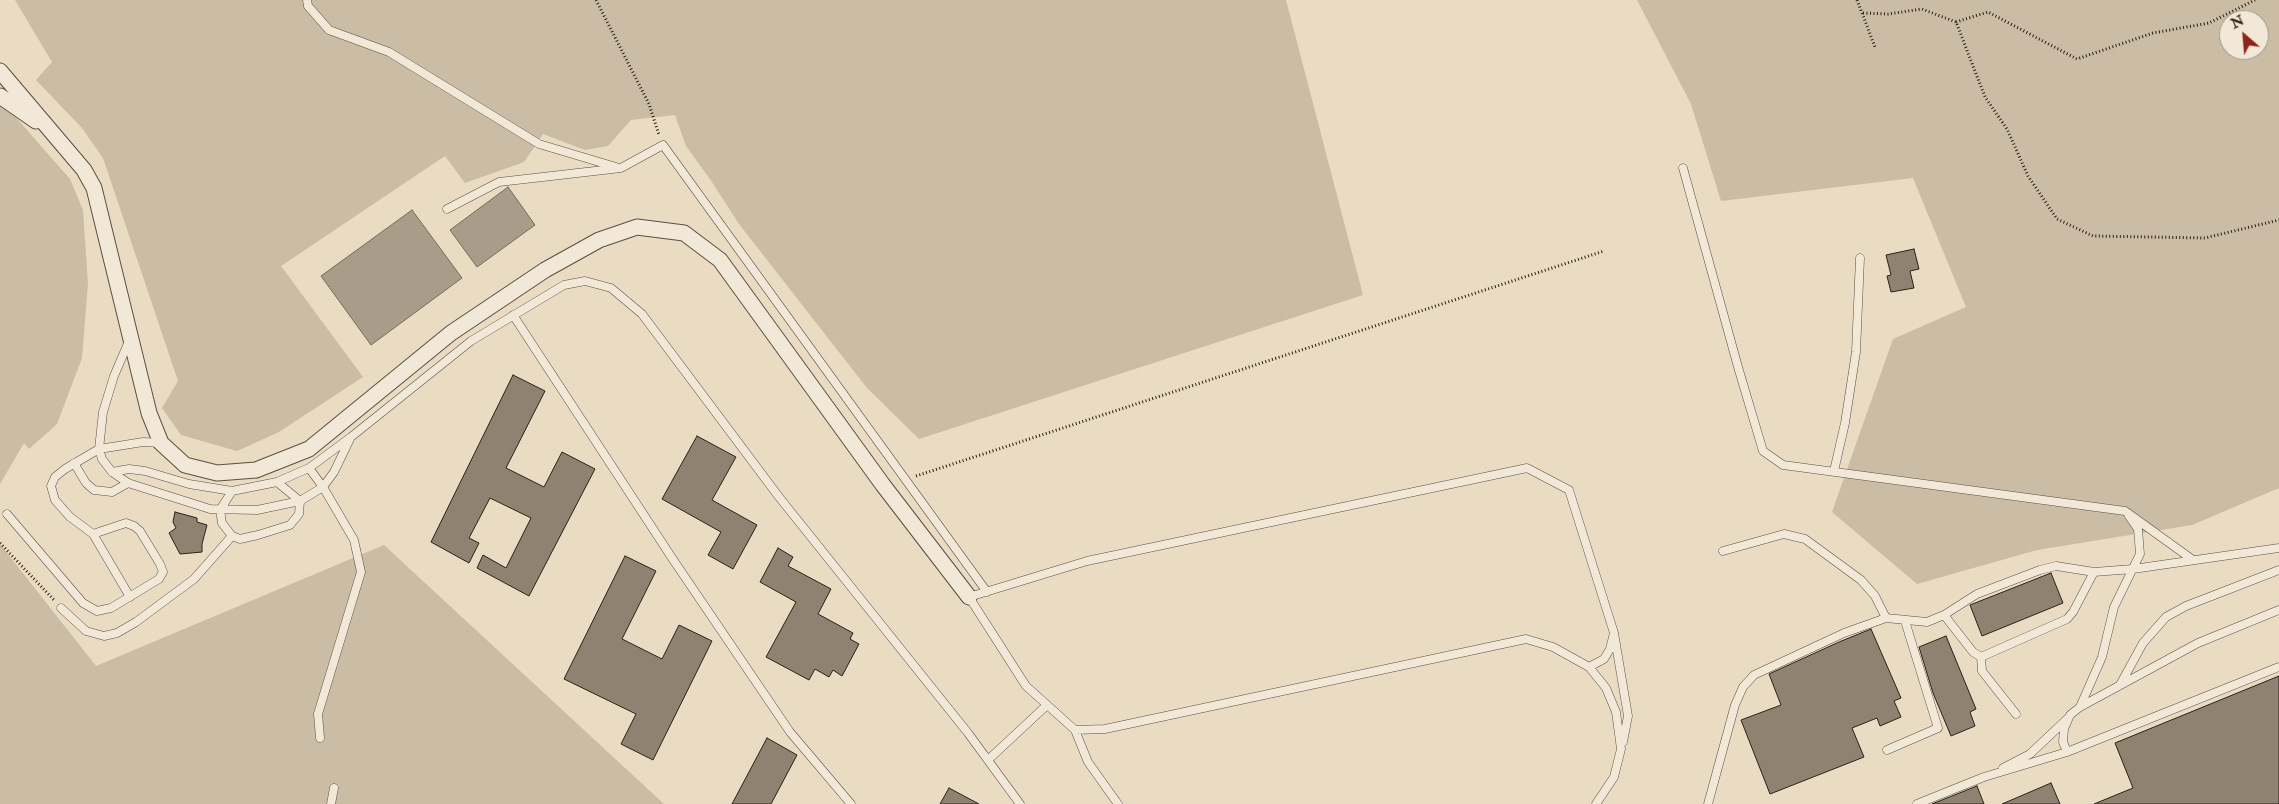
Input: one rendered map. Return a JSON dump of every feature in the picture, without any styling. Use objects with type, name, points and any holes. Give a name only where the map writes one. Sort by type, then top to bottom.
[{"type":"street","points":[[0,71],[84,170],[94,188],[149,413],[161,443],[185,465],[217,473],[256,470],[309,449],[452,333],[545,270],[599,240],[637,227],[684,233],[720,260],[884,485],[969,597]]},
{"type":"street","points":[[0,96],[54,134]]},
{"type":"lane","points":[[307,0],[308,6],[329,30],[389,52],[539,144],[621,168]]},
{"type":"lane","points":[[447,209],[499,182],[621,168],[663,145],[907,479],[987,592]]},
{"type":"lane","points":[[1683,168],[1738,367],[1764,451],[1782,465],[2125,511],[2193,560]]},
{"type":"lane","points":[[1834,471],[1856,352],[1860,258]]},
{"type":"lane","points":[[112,472],[128,469],[145,471],[189,484],[232,491],[277,482],[308,468],[351,437],[471,341],[564,285],[585,281],[611,288],[642,314],[779,497],[988,760],[1020,804]]},
{"type":"lane","points":[[513,315],[674,561],[790,732],[851,804]]},
{"type":"lane","points":[[130,339],[114,376],[103,412],[99,448],[102,459],[112,472],[128,482],[210,509],[257,510],[300,501],[323,487],[334,472],[351,437]]},
{"type":"lane","points":[[130,596],[93,534],[70,517],[55,500],[51,486],[55,477],[99,448],[144,442],[161,443]]},
{"type":"lane","points":[[74,463],[86,483],[94,490],[112,492],[128,482]]},
{"type":"lane","points":[[308,468],[323,487],[354,540],[361,572],[318,714],[320,738]]},
{"type":"lane","points":[[1118,804],[1088,762],[1075,730],[1026,686],[969,597],[1087,561],[1528,468],[1569,490],[1614,633],[1628,716],[1614,778],[1596,804]]},
{"type":"lane","points":[[277,482],[300,501]]},
{"type":"lane","points":[[232,491],[220,510],[222,523],[232,536],[240,539],[290,525],[299,514],[300,501]]},
{"type":"lane","points":[[2080,707],[2102,657],[2114,608],[2140,554],[2138,529],[2125,511]]},
{"type":"lane","points":[[6,514],[83,603],[97,611],[111,608],[159,579],[163,572],[160,564],[140,531],[134,526],[126,523],[93,534]]},
{"type":"lane","points":[[1723,551],[1784,534],[1805,539],[1861,580],[1875,596],[1886,618]]},
{"type":"lane","points":[[61,608],[86,631],[104,636],[117,633],[136,622],[194,579],[232,536]]},
{"type":"lane","points":[[1708,804],[1736,705],[1743,687],[1754,675],[1844,633],[1886,618],[1927,622],[1944,615],[1977,594],[2040,570],[2056,566],[2094,572],[2133,569],[2279,548]]},
{"type":"lane","points":[[2120,685],[2143,643],[2166,616],[2186,606],[2279,570]]},
{"type":"lane","points":[[1981,657],[2067,619],[2073,612],[2094,572]]},
{"type":"lane","points":[[1917,804],[1984,777],[2030,754],[2080,707],[2198,643],[2279,610]]},
{"type":"lane","points":[[1944,615],[1973,652],[1981,657]]},
{"type":"lane","points":[[1887,750],[1938,728],[1904,621]]},
{"type":"lane","points":[[1589,667],[1604,659],[1610,649],[1614,633]]},
{"type":"lane","points":[[1075,730],[1105,729],[1526,639],[1553,647],[1589,667],[1606,688],[1616,712],[1621,749]]},
{"type":"lane","points":[[1981,657],[1982,671],[2016,714]]},
{"type":"lane","points":[[1984,777],[2067,752],[2279,668]]},
{"type":"lane","points":[[988,760],[1047,705]]},
{"type":"lane","points":[[2067,752],[2063,742],[2064,729],[2070,716]]},
{"type":"lane","points":[[331,804],[334,788]]},
{"type":"path","points":[[596,0],[649,104],[663,145]]},
{"type":"path","points":[[1857,0],[1875,47]]},
{"type":"path","points":[[1863,13],[1888,14],[1922,9],[1956,22],[1988,12],[2077,59],[2152,33],[2209,23],[2255,0]]},
{"type":"path","points":[[1956,22],[1985,97],[2007,129],[2028,176],[2056,219],[2093,236],[2205,238],[2279,220]]},
{"type":"path","points":[[907,479],[1604,251]]},
{"type":"path","points":[[0,543],[61,608]]},
{"type":"shaded area","points":[[15,0],[1286,0],[1363,295],[919,439],[867,388],[739,224],[686,146],[675,115],[631,120],[608,146],[585,150],[543,134],[524,162],[465,183],[445,156],[281,266],[363,377],[279,432],[237,451],[181,435],[162,408],[178,381],[103,158],[82,128],[36,80],[52,62]]},
{"type":"shaded area","points":[[1637,0],[2279,0],[2279,488],[2192,525],[2037,550],[1917,584],[1832,512],[1893,339],[1966,307],[1913,178],[1721,201],[1691,104]]},
{"type":"shaded area","points":[[0,104],[12,113],[70,179],[83,210],[88,284],[82,358],[57,424],[29,449],[24,443],[0,484]]},
{"type":"shaded area","points":[[508,187],[535,225],[477,267],[450,230]]},
{"type":"shaded area","points":[[412,210],[462,278],[371,345],[321,276]]},
{"type":"shaded area","points":[[0,544],[96,666],[384,545],[664,804],[0,804]]},
{"type":"building","points":[[1914,249],[1919,269],[1910,271],[1914,288],[1891,292],[1887,276],[1891,275],[1886,255]]},
{"type":"building","points":[[513,375],[545,391],[506,468],[544,487],[562,452],[595,469],[529,596],[477,568],[483,555],[506,568],[531,518],[490,498],[469,538],[479,543],[469,563],[431,542]]},
{"type":"building","points":[[697,436],[736,457],[712,500],[757,525],[733,569],[708,555],[721,532],[662,499]]},
{"type":"building","points":[[175,512],[197,518],[197,522],[207,525],[202,552],[180,554],[169,533],[176,528],[173,522]]},
{"type":"building","points":[[778,548],[793,557],[788,566],[831,589],[818,614],[853,633],[850,639],[859,644],[842,676],[833,670],[829,677],[815,669],[809,680],[766,657],[796,602],[760,582]]},
{"type":"building","points":[[625,556],[656,571],[622,639],[662,659],[679,625],[712,641],[653,760],[621,744],[636,714],[564,679]]},
{"type":"building","points":[[2051,573],[2063,603],[1982,636],[1970,605]]},
{"type":"building","points":[[1871,629],[1901,698],[1894,701],[1901,717],[1880,726],[1877,718],[1852,728],[1864,757],[1770,794],[1741,720],[1781,705],[1769,674]]},
{"type":"building","points":[[1946,636],[1976,709],[1970,712],[1975,726],[1951,736],[1933,693],[1919,647]]},
{"type":"building","points":[[2279,676],[2279,804],[2094,804],[2133,788],[2115,743]]},
{"type":"building","points":[[767,738],[797,755],[771,804],[732,804]]},
{"type":"building","points":[[2051,783],[2060,804],[2002,804]]},
{"type":"building","points":[[1977,786],[1984,804],[1932,804]]},
{"type":"building","points":[[949,788],[979,804],[940,804]]}]
